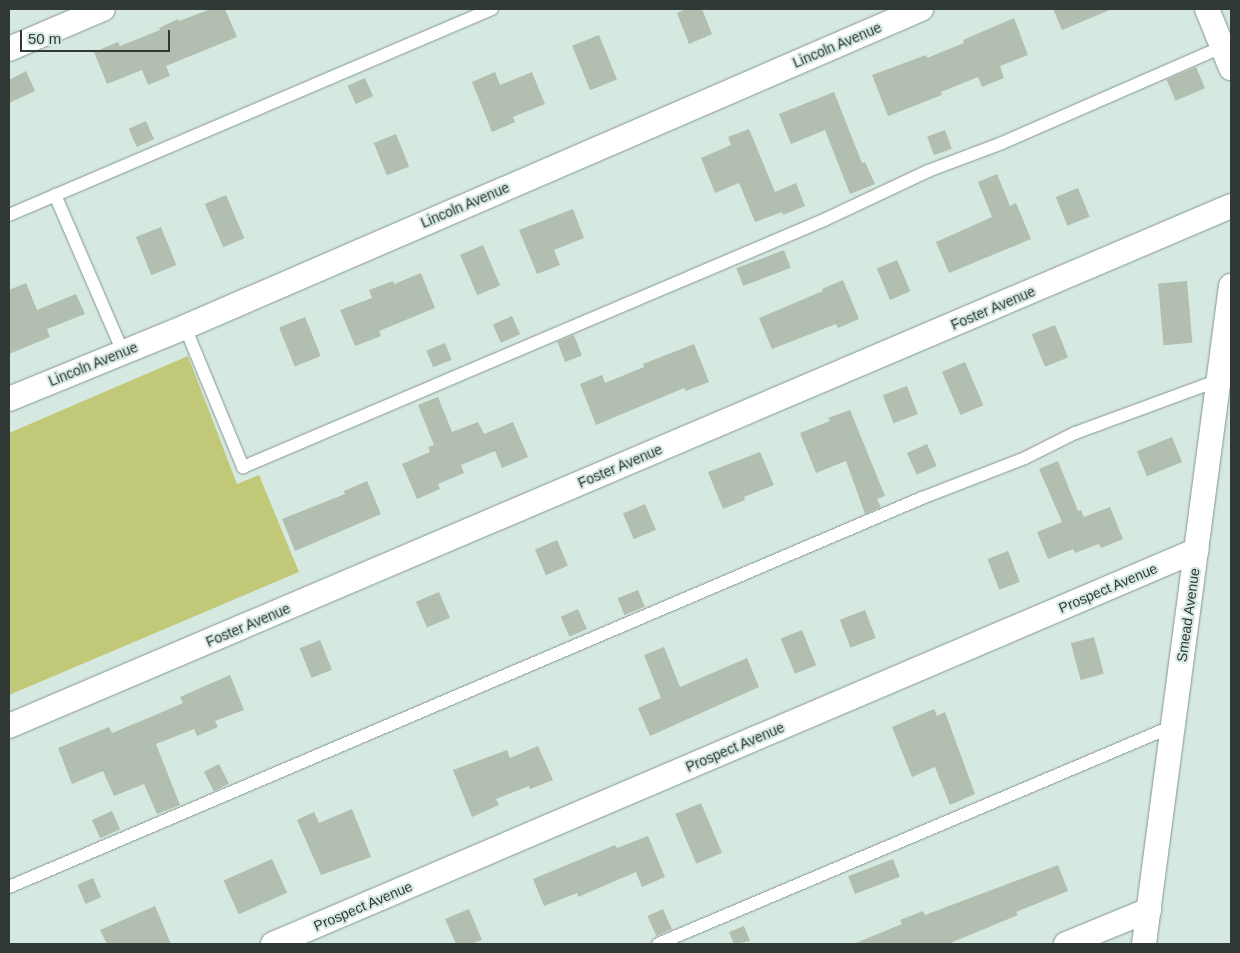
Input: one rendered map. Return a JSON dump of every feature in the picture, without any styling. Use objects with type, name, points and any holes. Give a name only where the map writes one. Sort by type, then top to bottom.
[{"type":"street","name":"Lincoln Avenue","points":[[9,399],[185,327],[921,9]]},
{"type":"street","points":[[1207,9],[1227,58]]},
{"type":"street","points":[[9,49],[96,10]]},
{"type":"street","name":"Foster Avenue","points":[[9,726],[1231,206]]},
{"type":"street","name":"Smead Avenue","points":[[1144,944],[1231,286]]},
{"type":"street","name":"Prospect Avenue","points":[[273,944],[1197,550]]},
{"type":"street","points":[[1066,944],[1148,910]]},
{"type":"lane","points":[[9,215],[492,9]]},
{"type":"lane","points":[[185,327],[243,467],[824,220],[928,171],[1227,58]]},
{"type":"lane","points":[[55,195],[123,352]]},
{"type":"lane","points":[[9,887],[922,498],[1025,458],[1075,433],[1219,380]]},
{"type":"lane","points":[[658,944],[1172,726]]},
{"type":"green space","points":[[188,356],[237,484],[259,475],[299,572],[9,695],[9,433]]},
{"type":"building","points":[[211,9],[225,9],[237,37],[166,66],[170,76],[148,85],[142,70],[107,84],[94,52],[118,42],[120,46],[160,30],[159,28],[178,19],[179,21]]},
{"type":"building","points":[[686,9],[702,9],[712,34],[689,44],[677,13]]},
{"type":"building","points":[[1053,9],[1112,9],[1062,30]]},
{"type":"building","points":[[1014,18],[1028,55],[1000,66],[1004,78],[982,87],[978,77],[941,92],[942,95],[888,116],[872,75],[926,55],[927,58],[964,43],[963,40]]},
{"type":"building","points":[[599,35],[617,80],[590,90],[572,46]]},
{"type":"building","points":[[1196,67],[1205,88],[1176,101],[1167,80]]},
{"type":"building","points":[[26,71],[35,91],[9,103],[9,80]]},
{"type":"building","points":[[495,72],[500,85],[532,72],[545,104],[513,117],[515,122],[492,132],[472,82]]},
{"type":"building","points":[[365,78],[373,96],[356,104],[348,86]]},
{"type":"building","points":[[834,92],[862,163],[865,162],[875,184],[850,194],[825,130],[791,144],[779,114]]},
{"type":"building","points":[[146,121],[154,139],[137,147],[129,129]]},
{"type":"building","points":[[749,129],[775,192],[796,183],[805,206],[783,215],[782,212],[755,222],[739,183],[715,193],[701,158],[731,145],[728,137]]},
{"type":"building","points":[[945,130],[952,149],[934,155],[927,136]]},
{"type":"building","points":[[396,134],[409,166],[387,175],[374,143]]},
{"type":"building","points":[[997,174],[1010,206],[1016,203],[1031,239],[949,273],[936,242],[992,217],[978,182]]},
{"type":"building","points":[[1078,188],[1090,217],[1067,226],[1056,197]]},
{"type":"building","points":[[226,195],[244,238],[223,247],[205,204]]},
{"type":"building","points":[[573,209],[584,238],[554,250],[560,265],[537,274],[519,230]]},
{"type":"building","points":[[161,227],[176,265],[151,275],[136,237]]},
{"type":"building","points":[[483,245],[500,286],[477,295],[460,255]]},
{"type":"building","points":[[784,250],[791,268],[743,286],[736,268]]},
{"type":"building","points":[[897,260],[910,291],[890,300],[877,269]]},
{"type":"building","points":[[421,273],[435,308],[379,331],[381,336],[355,346],[340,310],[372,298],[369,290],[393,281],[394,284]]},
{"type":"building","points":[[843,280],[859,319],[838,328],[836,324],[772,349],[759,318],[823,291],[822,289]]},
{"type":"building","points":[[1187,281],[1192,343],[1164,345],[1158,284]]},
{"type":"building","points":[[26,283],[37,310],[76,294],[85,314],[47,329],[50,337],[9,354],[9,290]]},
{"type":"building","points":[[512,316],[520,334],[501,343],[493,325]]},
{"type":"building","points":[[305,317],[321,356],[295,366],[279,327]]},
{"type":"building","points":[[1055,325],[1068,357],[1045,367],[1032,334]]},
{"type":"building","points":[[574,335],[582,356],[565,362],[557,341]]},
{"type":"building","points":[[445,343],[452,360],[433,367],[426,350]]},
{"type":"building","points":[[694,344],[709,382],[686,391],[684,388],[596,425],[580,384],[602,375],[605,383],[644,367],[643,364]]},
{"type":"building","points":[[965,362],[983,405],[960,415],[942,372]]},
{"type":"building","points":[[907,386],[918,414],[893,423],[883,395]]},
{"type":"building","points":[[438,397],[452,432],[478,422],[484,434],[513,422],[528,457],[502,468],[495,451],[461,465],[464,473],[438,484],[440,489],[417,499],[402,464],[430,452],[428,447],[434,445],[418,405]]},
{"type":"building","points":[[850,410],[885,496],[877,499],[881,507],[865,514],[846,461],[816,473],[800,433],[830,421],[828,418]]},
{"type":"building","points":[[1172,437],[1182,462],[1147,476],[1137,451]]},
{"type":"building","points":[[927,444],[937,466],[917,475],[907,453]]},
{"type":"building","points":[[760,452],[774,485],[744,497],[745,500],[723,509],[708,472]]},
{"type":"building","points":[[1058,461],[1078,511],[1081,510],[1084,517],[1110,507],[1123,539],[1101,548],[1099,544],[1075,553],[1073,549],[1048,559],[1037,532],[1062,522],[1039,469]]},
{"type":"building","points":[[367,481],[381,514],[295,551],[282,519],[345,494],[344,491]]},
{"type":"building","points":[[645,504],[656,530],[634,539],[623,513]]},
{"type":"building","points":[[557,540],[568,566],[546,575],[535,549]]},
{"type":"building","points":[[1008,551],[1020,582],[999,590],[987,559]]},
{"type":"building","points":[[638,590],[645,607],[624,615],[618,598]]},
{"type":"building","points":[[439,592],[450,618],[427,628],[416,602]]},
{"type":"building","points":[[578,609],[587,629],[570,637],[561,617]]},
{"type":"building","points":[[865,610],[876,638],[851,648],[840,620]]},
{"type":"building","points":[[802,630],[816,665],[795,674],[781,639]]},
{"type":"building","points":[[1094,637],[1104,674],[1081,680],[1071,643]]},
{"type":"building","points":[[320,640],[332,670],[312,678],[300,648]]},
{"type":"building","points":[[664,647],[680,687],[747,658],[759,687],[650,736],[638,708],[661,698],[644,655]]},
{"type":"building","points":[[230,675],[244,710],[215,721],[218,727],[197,736],[194,729],[156,744],[180,805],[157,814],[144,784],[114,796],[103,771],[72,784],[58,748],[109,727],[112,733],[153,716],[183,703],[180,697]]},
{"type":"building","points":[[934,709],[937,716],[945,712],[975,794],[950,805],[935,767],[912,777],[892,727]]},
{"type":"building","points":[[538,746],[553,780],[530,789],[529,786],[496,799],[499,805],[472,817],[453,770],[507,750],[510,758]]},
{"type":"building","points":[[219,764],[229,784],[214,791],[204,772]]},
{"type":"building","points":[[701,803],[722,853],[696,864],[675,814]]},
{"type":"building","points":[[352,809],[371,857],[321,875],[297,820],[314,812],[319,823]]},
{"type":"building","points":[[112,811],[120,829],[100,838],[92,820]]},
{"type":"building","points":[[648,836],[665,877],[642,887],[636,872],[578,897],[577,893],[544,906],[533,879],[615,845],[617,848]]},
{"type":"building","points":[[272,859],[287,893],[239,914],[224,881]]},
{"type":"building","points":[[893,859],[900,877],[855,894],[848,876]]},
{"type":"building","points":[[1058,865],[1068,891],[1016,912],[1018,915],[948,944],[853,944],[902,924],[900,920],[923,911],[925,915]]},
{"type":"building","points":[[93,878],[101,897],[86,904],[77,885]]},
{"type":"building","points":[[155,906],[171,944],[107,944],[100,930]]},
{"type":"building","points":[[469,909],[482,940],[471,944],[456,944],[445,919]]},
{"type":"building","points":[[663,909],[672,929],[656,936],[647,916]]},
{"type":"building","points":[[744,926],[750,941],[734,944],[729,932]]}]
